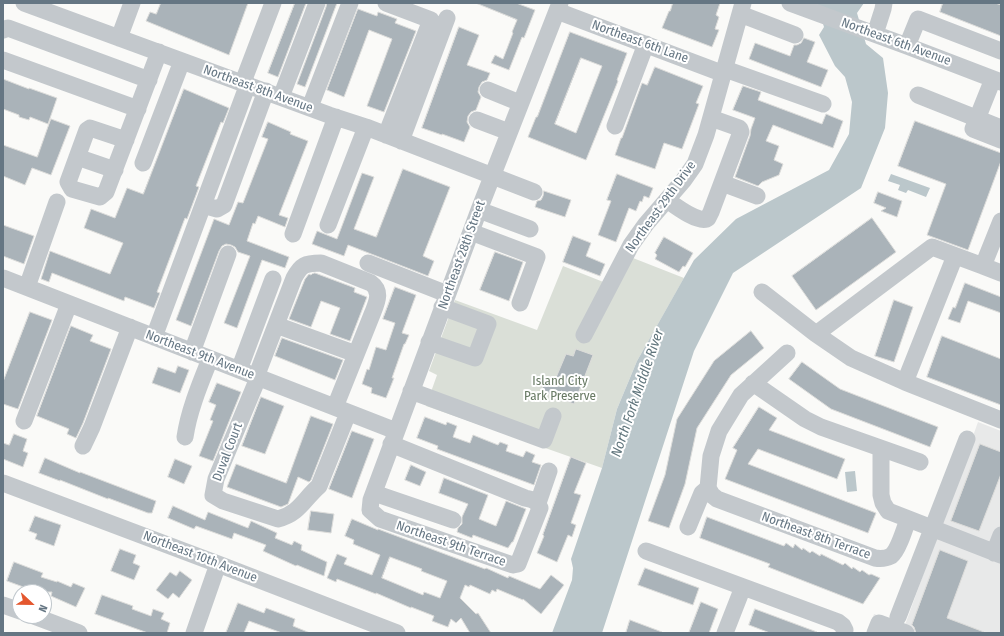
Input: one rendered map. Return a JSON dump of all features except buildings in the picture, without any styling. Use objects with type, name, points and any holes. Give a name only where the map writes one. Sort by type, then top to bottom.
[{"type":"street","name":"Northeast 8th Avenue","points":[[24,3],[366,127],[534,192]]},
{"type":"street","points":[[119,38],[132,3]]},
{"type":"street","points":[[154,337],[236,116],[245,83],[272,3]]},
{"type":"street","points":[[203,205],[217,209],[224,204],[255,121],[274,94],[317,3]]},
{"type":"street","points":[[310,107],[350,3]]},
{"type":"street","points":[[386,3],[431,20],[394,138]]},
{"type":"street","name":"Northeast 6th Avenue","points":[[790,3],[997,80]]},
{"type":"street","points":[[873,34],[884,3]]},
{"type":"street","name":"Northeast 6th Lane","points":[[558,7],[646,44],[724,72],[823,104]]},
{"type":"street","name":"Northeast 28th Street","points":[[370,510],[371,500],[478,210],[558,7]]},
{"type":"street","points":[[742,8],[795,35]]},
{"type":"street","name":"Northeast 29th Drive","points":[[584,335],[631,245],[646,224],[683,181],[695,164],[706,135],[742,8]]},
{"type":"street","points":[[394,138],[447,18]]},
{"type":"street","points":[[907,46],[918,19],[1001,51]]},
{"type":"street","points":[[3,30],[8,28],[149,80]]},
{"type":"street","points":[[615,126],[646,44]]},
{"type":"street","points":[[126,140],[90,128],[87,130],[68,182],[72,189],[100,197],[106,192],[115,170],[159,52]]},
{"type":"street","points":[[3,60],[138,109]]},
{"type":"street","points":[[143,163],[182,61]]},
{"type":"street","points":[[997,80],[973,129],[1001,140]]},
{"type":"street","points":[[488,90],[520,103]]},
{"type":"street","points":[[918,95],[1001,128]]},
{"type":"street","points":[[236,116],[255,121]]},
{"type":"street","points":[[293,234],[336,117]]},
{"type":"street","points":[[667,200],[687,214],[700,219],[708,218],[740,132],[740,129],[711,118]]},
{"type":"street","points":[[477,120],[509,132]]},
{"type":"street","points":[[328,225],[366,127]]},
{"type":"street","points":[[77,157],[115,170]]},
{"type":"street","points":[[722,183],[757,196]]},
{"type":"street","points":[[26,287],[57,202]]},
{"type":"street","points":[[478,210],[530,229]]},
{"type":"street","points":[[983,266],[1001,220]]},
{"type":"street","points":[[471,232],[538,257],[520,303]]},
{"type":"street","points":[[816,334],[932,247],[1001,274]]},
{"type":"street","points":[[192,352],[228,254]]},
{"type":"street","points":[[905,382],[955,256]]},
{"type":"street","points":[[257,377],[294,278],[300,268],[306,264],[321,263],[371,283],[375,286],[379,294],[356,354],[342,410]]},
{"type":"street","points":[[368,263],[488,324],[475,358],[430,342]]},
{"type":"street","name":"Northeast 9th Avenue","points":[[3,278],[342,410],[394,438]]},
{"type":"street","points":[[239,370],[273,279]]},
{"type":"street","points":[[762,292],[816,334],[851,358],[905,382],[1001,420]]},
{"type":"street","points":[[24,421],[69,304]]},
{"type":"street","points":[[276,325],[356,354]]},
{"type":"street","points":[[83,446],[92,427],[130,327]]},
{"type":"street","points":[[688,527],[702,493],[708,488],[711,456],[719,431],[741,395],[787,353]]},
{"type":"street","points":[[185,437],[194,399],[210,359]]},
{"type":"street","name":"Duval Court","points":[[257,377],[216,479],[213,495],[223,501],[278,519],[295,512],[319,486],[342,410]]},
{"type":"street","points":[[753,383],[821,427],[920,462]]},
{"type":"street","points":[[411,391],[544,440],[553,416]]},
{"type":"street","points":[[394,438],[538,503]]},
{"type":"street","points":[[898,617],[967,439]]},
{"type":"street","points":[[881,449],[883,504],[888,511],[998,554],[1001,535]]},
{"type":"street","name":"Northeast 9th Terrace","points":[[370,510],[380,519],[513,565],[518,564],[540,508],[538,503],[549,471]]},
{"type":"street","name":"Northeast 10th Avenue","points":[[3,483],[397,633]]},
{"type":"street","name":"Northeast 8th Terrace","points":[[708,488],[712,496],[717,499],[876,558],[883,559],[892,555],[900,541],[908,519]]},
{"type":"street","points":[[374,493],[453,520]]},
{"type":"street","points":[[646,551],[838,622],[843,626],[845,630],[844,633]]},
{"type":"street","points":[[194,633],[218,564]]},
{"type":"street","points":[[725,633],[743,587]]},
{"type":"street","points":[[52,623],[79,633]]},
{"type":"street","points":[[877,628],[906,633]]},
{"type":"shaded area","points":[[978,422],[1001,431],[1001,633],[867,633],[874,614],[905,625]]},
{"type":"green space","name":"Island City Park Preserve","points":[[633,258],[684,278],[637,361],[617,409],[602,468],[426,406],[437,375],[429,371],[455,300],[537,330],[563,266],[616,287]]},
{"type":"water","name":"North Fork Middle River","points":[[817,3],[864,3],[857,13],[866,44],[883,58],[888,93],[885,128],[861,188],[733,273],[694,351],[602,633],[552,633],[572,580],[573,568],[571,559],[602,468],[617,409],[637,361],[694,260],[736,219],[829,170],[849,134],[852,102],[845,77],[835,66],[819,35],[824,27]]},
{"type":"water","points":[[891,174],[930,188],[926,197],[908,190],[906,193],[898,190],[900,185],[888,181]]},
{"type":"water","points":[[855,471],[857,491],[847,492],[845,472]]}]
